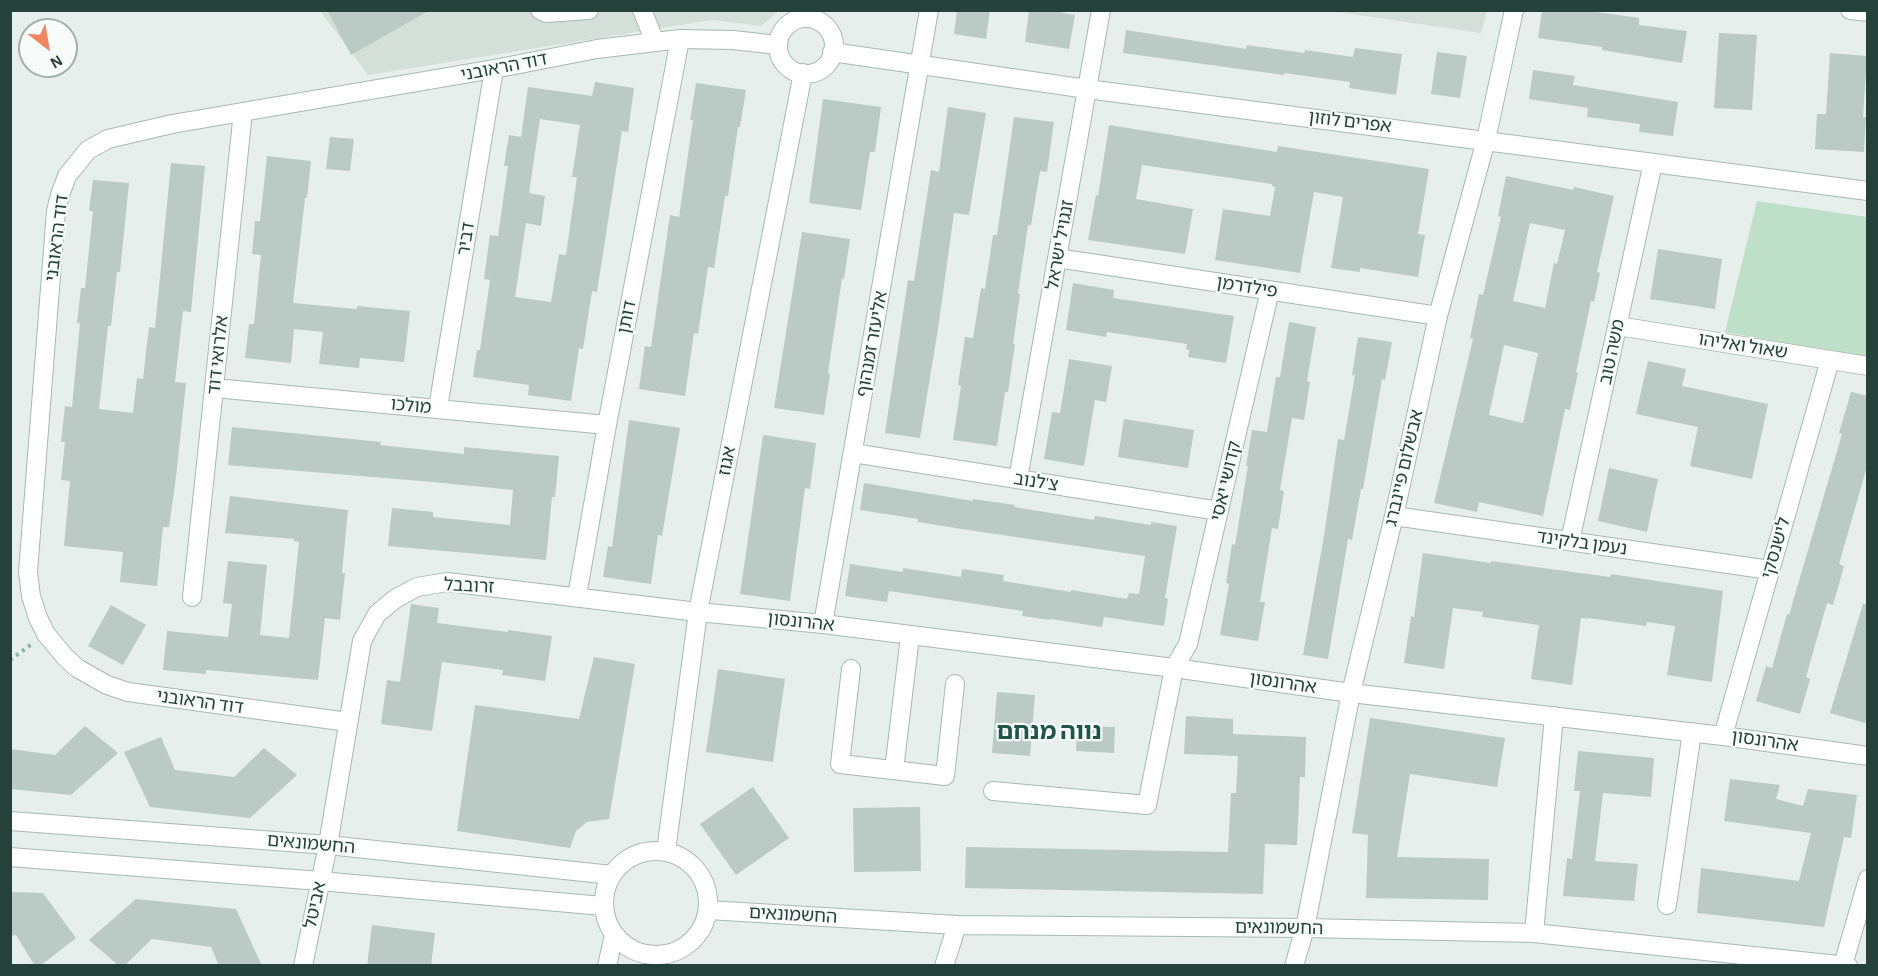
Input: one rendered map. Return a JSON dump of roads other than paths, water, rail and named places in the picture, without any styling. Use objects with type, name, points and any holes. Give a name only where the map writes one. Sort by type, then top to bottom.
[{"type":"street","points":[[540,10],[546,13],[590,10]]},
{"type":"street","points":[[634,10],[642,11],[655,42]]},
{"type":"street","name":"אליעזר זמנהוף","points":[[823,624],[929,10]]},
{"type":"street","name":"זנגויל ישראל","points":[[1018,479],[1101,10]]},
{"type":"street","name":"אבשלום פיינברג","points":[[1294,966],[1305,928],[1351,693],[1394,516],[1438,316],[1486,140],[1514,10]]},
{"type":"street","points":[[1850,10],[1868,12]]},
{"type":"street","points":[[812,14],[831,33],[833,46],[822,68],[803,73],[788,67],[782,61],[778,45],[779,37],[788,24],[812,14]]},
{"type":"street","name":"דוד הראובני","points":[[348,722],[128,692],[106,685],[77,668],[65,657],[46,634],[38,618],[31,596],[28,572],[56,211],[60,195],[75,164],[88,150],[108,140],[142,130],[597,49],[680,39],[733,40],[778,45]]},
{"type":"street","name":"דותן","points":[[577,596],[680,39]]},
{"type":"street","name":"אפרים לוזון","points":[[832,52],[1087,89],[1868,191]]},
{"type":"street","name":"דביר","points":[[438,408],[494,69]]},
{"type":"street","name":"אגוז","points":[[666,851],[698,612],[803,73]]},
{"type":"street","name":"אלרואי דוד","points":[[192,597],[243,112]]},
{"type":"street","name":"משה טוב","points":[[1570,541],[1653,163]]},
{"type":"street","name":"פילדרמן","points":[[1057,258],[1438,316]]},
{"type":"street","name":"קדושי יאסי","points":[[993,791],[1147,805],[1174,668],[1188,644],[1270,290]]},
{"type":"street","name":"שאול ואליהו","points":[[1618,326],[1868,366]]},
{"type":"street","name":"לישנסקי","points":[[1723,736],[1830,360]]},
{"type":"street","name":"מולכו","points":[[215,387],[607,425]]},
{"type":"street","name":"צ'לנוב","points":[[853,453],[1219,511]]},
{"type":"street","name":"נעמן בלקינד","points":[[1394,516],[1770,570]]},
{"type":"street","name":"זרובבל","points":[[328,845],[362,640],[377,614],[395,599],[417,587],[447,582],[698,612]]},
{"type":"street","name":"אהרונסון","points":[[698,612],[823,624],[1174,668],[1351,693],[1692,732],[1868,756]]},
{"type":"street","points":[[894,770],[910,636]]},
{"type":"street","points":[[851,669],[840,764],[945,776],[955,684]]},
{"type":"street","points":[[1534,933],[1554,716]]},
{"type":"street","points":[[1667,905],[1692,732]]},
{"type":"street","name":"החשמונאים","points":[[10,821],[328,845],[612,875]]},
{"type":"street","name":"אביטל","points":[[303,966],[328,845]]},
{"type":"street","points":[[651,851],[666,851],[690,863],[699,873],[709,897],[708,910],[704,925],[690,943],[684,948],[653,961],[625,946],[614,935],[609,927],[603,906],[607,885],[622,863],[636,855],[651,851]]},
{"type":"street","name":"החשמונאים","points":[[10,857],[603,906]]},
{"type":"street","points":[[1846,965],[1868,879]]},
{"type":"street","name":"החשמונאים","points":[[708,910],[957,925],[1305,928],[1534,933],[1680,957],[1846,965]]},
{"type":"street","points":[[944,966],[957,925]]},
{"type":"street","points":[[607,966],[614,935]]},
{"type":"district","name":"נווה מנחם","points":[[1049,732]]}]
